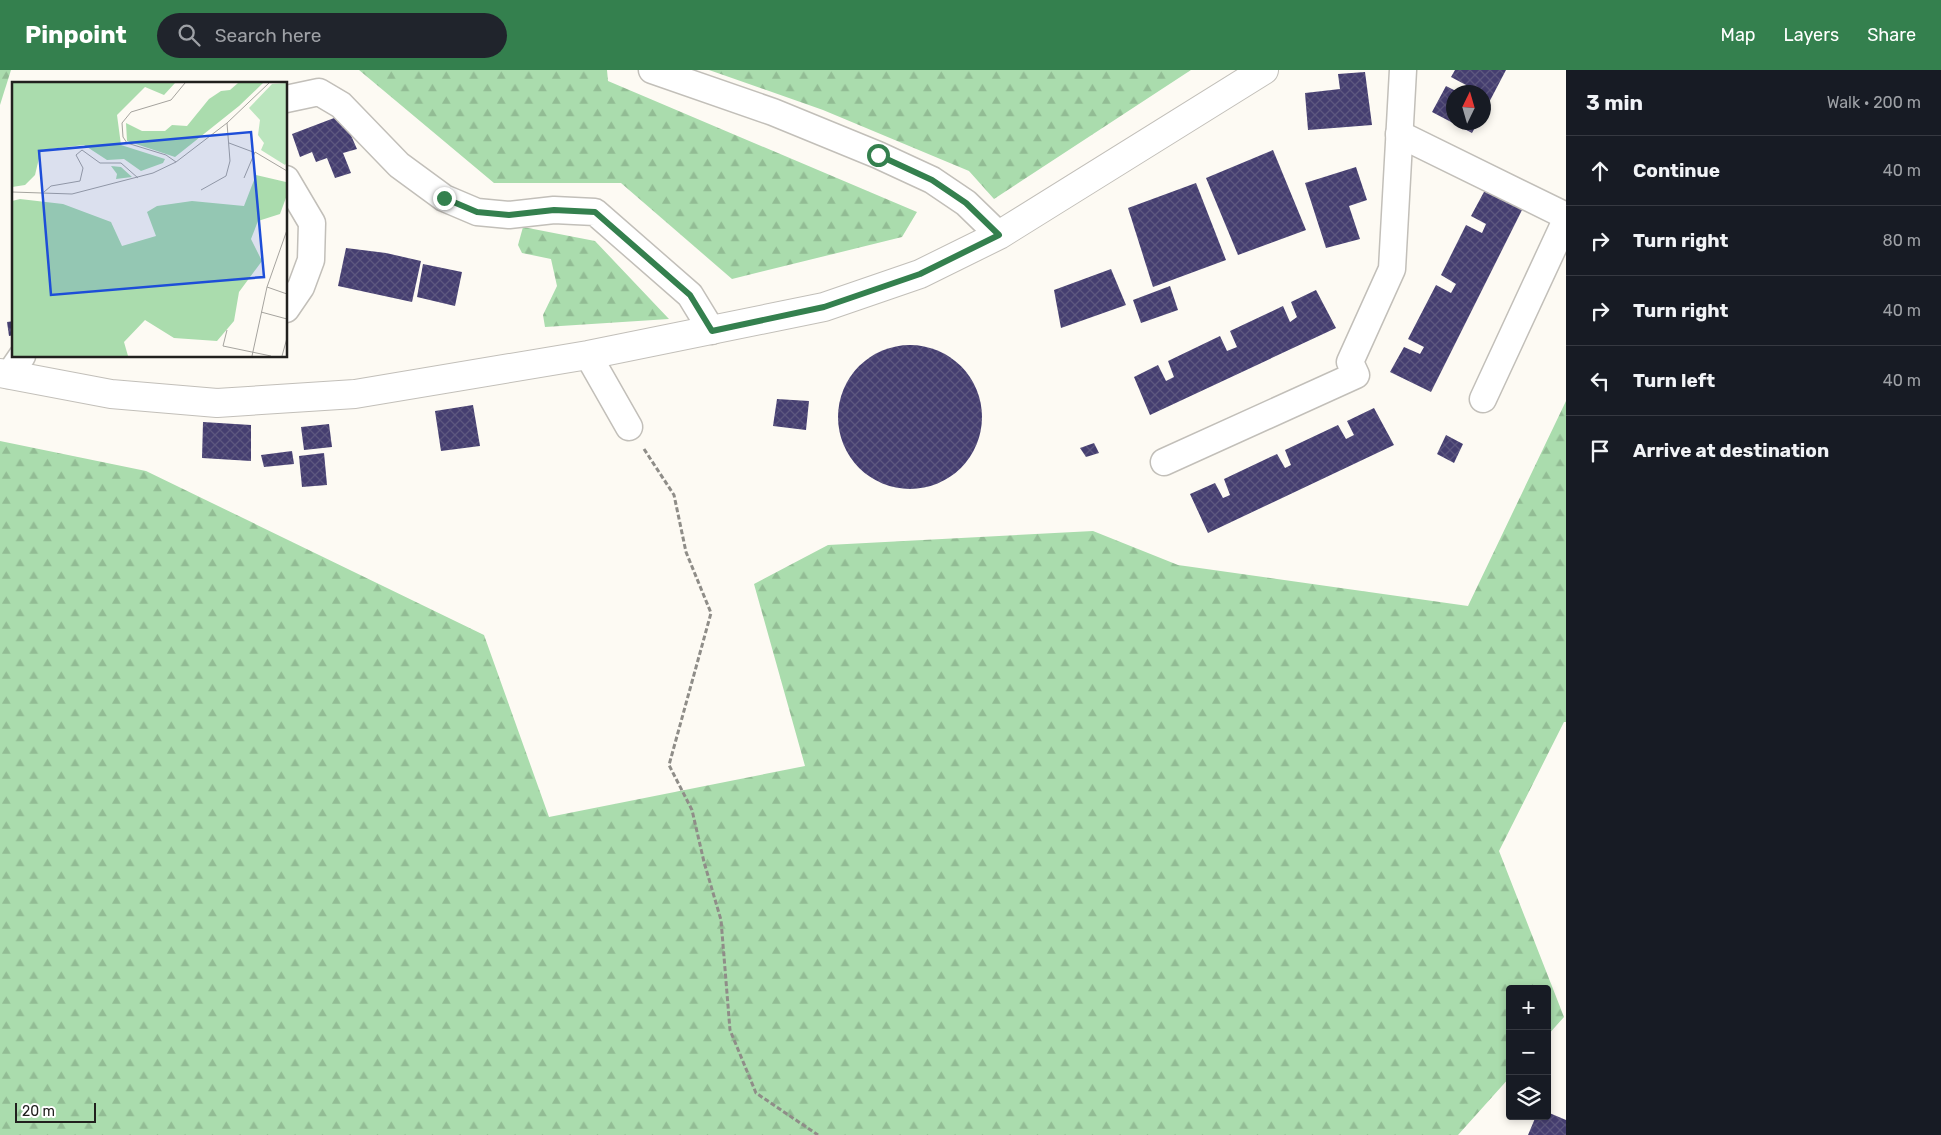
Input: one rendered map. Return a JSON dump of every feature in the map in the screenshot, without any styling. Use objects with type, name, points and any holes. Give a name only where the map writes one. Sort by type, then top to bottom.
[{"type":"street","points":[[652,70],[773,112],[878,155],[932,180],[966,203],[999,235]]},
{"type":"street","points":[[11,368],[111,394],[217,403],[355,394],[588,356],[824,307],[920,274],[999,235],[1264,70]]},
{"type":"street","points":[[1164,462],[1356,375],[1350,362],[1392,269],[1403,70]]},
{"type":"street","points":[[288,99],[319,92],[342,105],[399,165],[444,198],[477,212],[509,215],[554,210],[595,212],[690,295],[712,331]]},
{"type":"street","points":[[1399,134],[1566,218],[1483,399]]},
{"type":"street","points":[[288,182],[312,223],[311,260],[301,287],[288,306]]},
{"type":"street","points":[[588,356],[630,427]]},
{"type":"path","points":[[630,427],[674,495],[686,552],[710,612],[669,764],[692,810],[704,862],[721,920],[730,1030],[756,1093],[818,1135]]},
{"type":"green space","points":[[0,70],[11,70],[0,105]]},
{"type":"green space","points":[[359,70],[607,70],[608,81],[917,212],[902,237],[732,279],[621,183],[494,183]]},
{"type":"green space","points":[[709,70],[1191,70],[994,199],[969,171],[823,110]]},
{"type":"green space","points":[[523,227],[595,241],[669,319],[545,327],[543,315],[557,286],[551,259],[522,253],[518,245]]},
{"type":"green space","points":[[1566,401],[1566,722],[1564,722],[1499,851],[1564,1017],[1551,1032],[1551,985],[1506,985],[1506,1081],[1458,1135],[0,1135],[0,441],[146,471],[484,635],[549,817],[805,766],[754,584],[828,545],[1093,531],[1178,565],[1468,606]]},
{"type":"building","points":[[1455,70],[1506,70],[1491,99],[1491,85],[1466,85],[1451,77]]},
{"type":"building","points":[[1365,72],[1372,125],[1308,130],[1305,93],[1340,89],[1338,74]]},
{"type":"building","points":[[1446,86],[1446,119],[1432,112]]},
{"type":"building","points":[[342,115],[357,149],[343,153],[351,173],[335,178],[327,158],[316,162],[312,152],[300,157],[292,134]]},
{"type":"building","points":[[1273,150],[1306,230],[1238,255],[1206,178]]},
{"type":"building","points":[[1356,167],[1367,200],[1349,206],[1360,239],[1326,248],[1305,183]]},
{"type":"building","points":[[1196,183],[1226,260],[1153,287],[1128,208]]},
{"type":"building","points":[[1485,190],[1523,208],[1431,392],[1390,372],[1404,347],[1420,354],[1424,347],[1408,339],[1436,285],[1451,293],[1456,284],[1441,275],[1466,225],[1482,233],[1486,224],[1471,216]]},
{"type":"building","points":[[346,248],[386,253],[421,261],[412,302],[338,286]]},
{"type":"building","points":[[423,264],[462,272],[455,306],[417,297]]},
{"type":"building","points":[[1111,269],[1126,305],[1061,328],[1054,290]]},
{"type":"building","points":[[1170,286],[1178,310],[1141,323],[1133,300]]},
{"type":"building","points":[[1316,290],[1336,328],[1150,415],[1134,377],[1158,365],[1166,381],[1174,377],[1168,361],[1220,336],[1227,351],[1237,347],[1230,331],[1283,306],[1290,322],[1297,317],[1291,302]]},
{"type":"building","points":[[12,321],[12,335],[9,336],[7,322]]},
{"type":"building","points":[[910,345],[938,350],[961,366],[977,389],[982,417],[977,445],[961,468],[938,484],[910,489],[882,484],[859,468],[843,445],[838,417],[843,389],[859,366],[882,350]]},
{"type":"building","points":[[777,399],[809,401],[806,430],[773,426]]},
{"type":"building","points":[[473,405],[480,446],[441,451],[435,411]]},
{"type":"building","points":[[1374,408],[1394,445],[1208,533],[1190,494],[1215,483],[1223,498],[1230,495],[1224,479],[1277,454],[1285,468],[1291,465],[1285,450],[1338,425],[1346,439],[1354,435],[1347,421]]},
{"type":"building","points":[[203,422],[251,425],[251,461],[202,458]]},
{"type":"building","points":[[329,424],[332,447],[304,450],[301,427]]},
{"type":"building","points":[[1446,435],[1463,444],[1454,463],[1437,454]]},
{"type":"building","points":[[1094,443],[1099,453],[1086,457],[1080,448]]},
{"type":"building","points":[[292,451],[294,464],[264,467],[261,455]]},
{"type":"building","points":[[324,453],[327,485],[302,487],[299,456]]},
{"type":"building","points":[[1551,1114],[1566,1120],[1566,1135],[1528,1135],[1534,1120],[1551,1120]]},
{"type":"route","points":[[444,198],[477,212],[509,215],[554,210],[595,212],[690,295],[712,331],[824,307],[920,274],[999,235],[966,203],[932,180],[878,155]]}]
